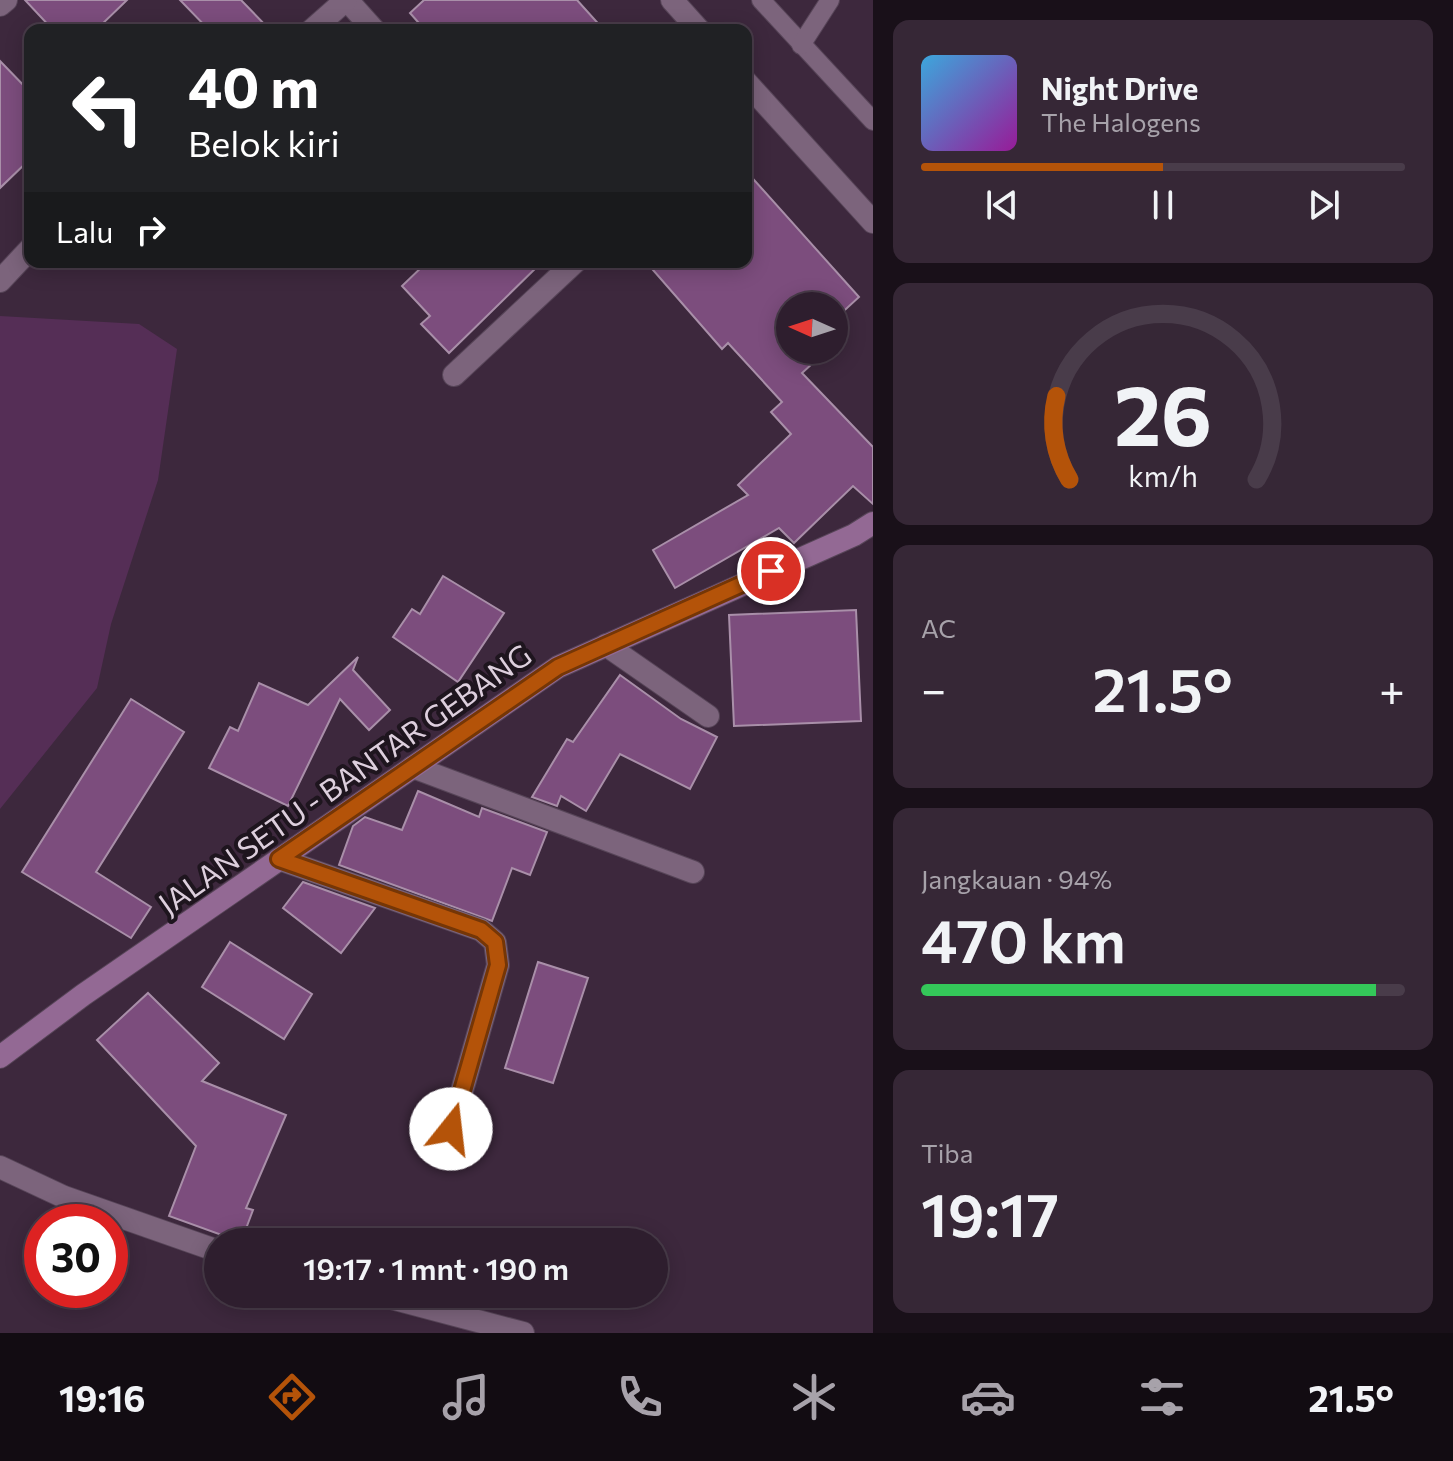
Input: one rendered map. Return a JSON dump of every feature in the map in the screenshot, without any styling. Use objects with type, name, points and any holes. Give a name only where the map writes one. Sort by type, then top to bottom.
[{"type":"main road","name":"JALAN SETU - BANTAR GEBANG","points":[[0,1057],[83,995],[558,667],[854,535],[873,523]]},
{"type":"street","points":[[0,5],[6,0]]},
{"type":"street","points":[[319,24],[346,0],[368,24]]},
{"type":"street","points":[[672,0],[694,24]]},
{"type":"street","points":[[752,89],[873,222]]},
{"type":"street","points":[[0,281],[24,255]]},
{"type":"street","points":[[454,375],[569,268]]},
{"type":"street","points":[[606,645],[708,716]]},
{"type":"street","points":[[413,767],[693,872]]},
{"type":"street","points":[[279,859],[481,930],[495,942],[498,965],[451,1129]]},
{"type":"street","points":[[0,1167],[64,1197],[204,1246]]},
{"type":"street","points":[[429,1308],[523,1333]]},
{"type":"lane","points":[[761,0],[873,121]]},
{"type":"lane","points":[[801,45],[830,0]]},
{"type":"shaded area","points":[[0,316],[139,324],[177,349],[158,480],[111,624],[97,688],[0,809]]},
{"type":"building","points":[[25,0],[127,0],[102,24],[47,24]]},
{"type":"building","points":[[180,0],[241,0],[264,24],[203,24]]},
{"type":"building","points":[[424,0],[577,0],[599,24],[420,24],[410,13]]},
{"type":"building","points":[[0,61],[24,86],[24,165],[0,188]]},
{"type":"building","points":[[752,178],[859,297],[848,307],[848,292],[776,292],[776,364],[812,364],[802,373],[873,447],[873,504],[853,486],[794,543],[779,528],[675,588],[653,550],[748,495],[738,485],[791,434],[771,412],[782,402],[728,343],[722,349],[651,268],[752,268]]},
{"type":"building","points":[[421,268],[536,268],[449,353],[421,324],[430,316],[402,286]]},
{"type":"building","points":[[443,576],[504,613],[458,682],[393,637],[412,609],[420,614]]},
{"type":"building","points":[[856,610],[861,721],[734,726],[729,615]]},
{"type":"building","points":[[358,657],[353,670],[390,710],[369,730],[340,699],[288,806],[209,768],[230,727],[238,731],[259,683],[308,705]]},
{"type":"building","points":[[620,675],[681,719],[717,737],[690,789],[620,754],[586,811],[561,796],[557,806],[532,797],[567,739],[573,742]]},
{"type":"building","points":[[131,699],[184,732],[96,872],[151,907],[131,938],[22,872]]},
{"type":"building","points":[[418,791],[479,817],[482,808],[547,832],[530,875],[512,868],[492,921],[339,865],[353,826],[365,817],[402,830]]},
{"type":"building","points":[[303,882],[375,908],[341,953],[283,908]]},
{"type":"building","points":[[230,942],[312,994],[284,1039],[202,987]]},
{"type":"building","points":[[538,962],[588,978],[553,1083],[505,1068]]},
{"type":"building","points":[[148,993],[219,1063],[202,1081],[286,1115],[246,1208],[253,1210],[246,1228],[204,1229],[169,1216],[196,1146],[97,1040]]},
{"type":"route","points":[[451,1129],[498,965],[495,942],[481,930],[279,859],[558,667],[771,571]]}]
